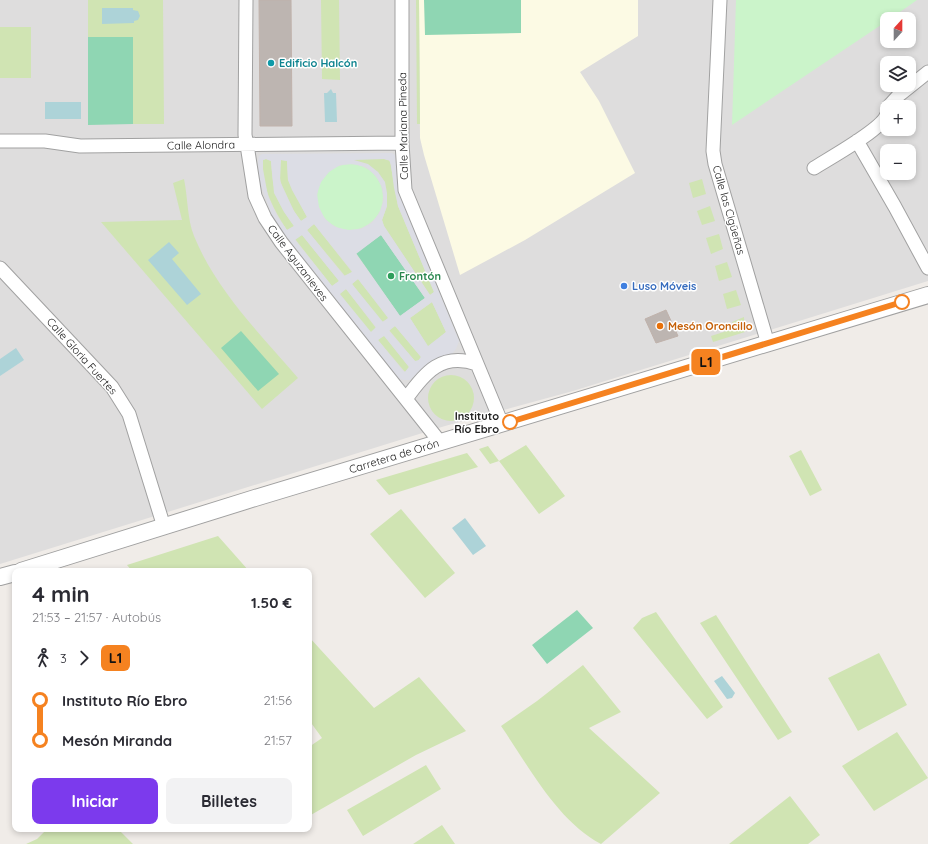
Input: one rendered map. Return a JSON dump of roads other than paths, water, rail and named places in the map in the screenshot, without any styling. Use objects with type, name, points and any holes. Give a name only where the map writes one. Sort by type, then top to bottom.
[{"type":"street","name":"Calle Aguzanieves","points":[[246,0],[245,135],[255,196],[265,218],[281,242],[440,442]]},
{"type":"street","name":"Calle Mariana Pineda","points":[[402,0],[402,143],[404,181],[409,200],[502,424]]},
{"type":"street","name":"Calle las Cigüeñas","points":[[720,0],[713,151],[715,164],[768,344]]},
{"type":"street","points":[[894,100],[928,72]]},
{"type":"street","points":[[814,168],[857,141],[880,123]]},
{"type":"street","name":"Calle Alondra","points":[[0,141],[45,141],[80,146],[402,143]]},
{"type":"street","points":[[857,141],[928,268]]},
{"type":"street","name":"Calle Gloria Fuertes","points":[[0,268],[112,387],[122,401],[134,428],[164,526]]},
{"type":"street","name":"Carretera de Orón","points":[[25,568],[928,295]]},
{"type":"street","points":[[406,399],[423,376],[432,367],[444,362],[455,360],[477,364]]},
{"type":"water","points":[[102,8],[133,8],[133,10],[138,11],[140,16],[138,20],[134,21],[134,23],[102,24]]},
{"type":"water","points":[[331,89],[333,93],[336,93],[337,122],[325,122],[324,93],[327,93]]},
{"type":"water","points":[[45,102],[81,102],[81,119],[45,119]]},
{"type":"water","points":[[169,242],[179,253],[172,259],[201,294],[187,305],[148,260]]},
{"type":"water","points":[[16,348],[24,360],[0,376],[0,359]]},
{"type":"water","points":[[465,518],[486,546],[473,555],[452,528]]},
{"type":"water","points":[[722,676],[735,693],[732,698],[727,699],[714,681]]},
{"type":"place","name":"Edificio Halcón","points":[[271,63]]},
{"type":"place","name":"Frontón","points":[[391,276]]},
{"type":"place","name":"Luso Móveis","points":[[624,286]]},
{"type":"place","name":"Mesón Oroncillo","points":[[660,326]]},
{"type":"place","name":"Instituto Río Ebro","points":[[510,422]]}]
